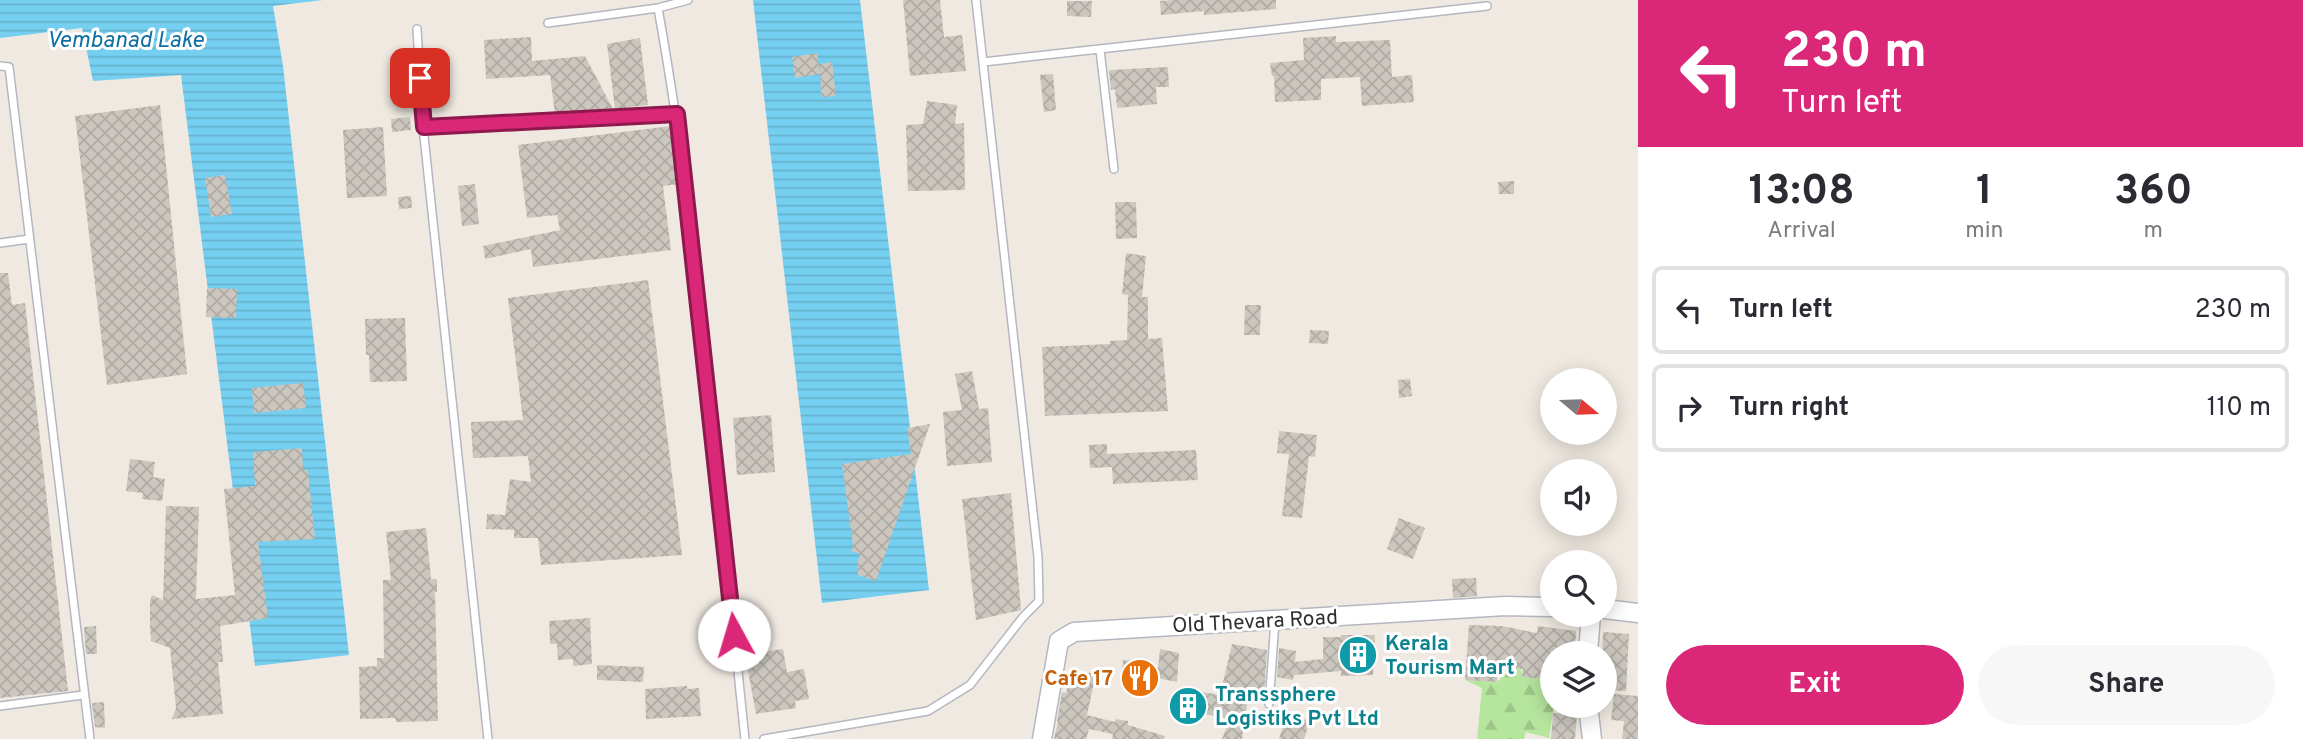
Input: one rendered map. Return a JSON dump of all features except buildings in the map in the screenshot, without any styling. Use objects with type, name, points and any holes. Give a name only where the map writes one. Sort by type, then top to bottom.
[{"type":"street","name":"Old Thevara Road","points":[[1042,739],[1059,641],[1074,632],[1505,606],[1540,607]]},
{"type":"street","points":[[1617,610],[1638,613]]},
{"type":"street","points":[[1590,718],[1592,739]]},
{"type":"lane","points":[[548,23],[658,8],[688,0]]},
{"type":"lane","points":[[764,739],[928,711],[970,685],[1023,617],[1039,601],[1038,557],[976,0]]},
{"type":"lane","points":[[983,62],[1488,6]]},
{"type":"lane","points":[[658,8],[677,114],[744,739]]},
{"type":"lane","points":[[417,29],[424,127],[488,739]]},
{"type":"lane","points":[[1100,50],[1114,169]]},
{"type":"lane","points":[[0,66],[9,67],[90,739]]},
{"type":"lane","points":[[424,127],[677,114]]},
{"type":"lane","points":[[0,243],[29,239]]},
{"type":"lane","points":[[1269,704],[1275,621]]},
{"type":"lane","points":[[0,706],[83,695]]},
{"type":"green space","points":[[1511,668],[1521,669],[1523,677],[1540,678],[1540,718],[1552,718],[1549,738],[1526,732],[1524,739],[1477,739],[1482,688],[1465,680],[1497,682]]},
{"type":"water","name":"Vembanad Lake","points":[[0,0],[323,0],[273,6],[283,66],[349,655],[255,666],[181,75],[93,81],[82,28],[0,38]]},
{"type":"water","points":[[753,0],[860,0],[929,590],[822,603]]},
{"type":"place","name":"Kerala Tourism Mart","points":[[1358,655]]},
{"type":"place","name":"Cafe 17","points":[[1140,678]]},
{"type":"place","name":"Transsphere Logistiks Pvt Ltd","points":[[1188,706]]},
{"type":"route","points":[[420,78],[424,127],[525,124],[677,114],[734,635]]}]
